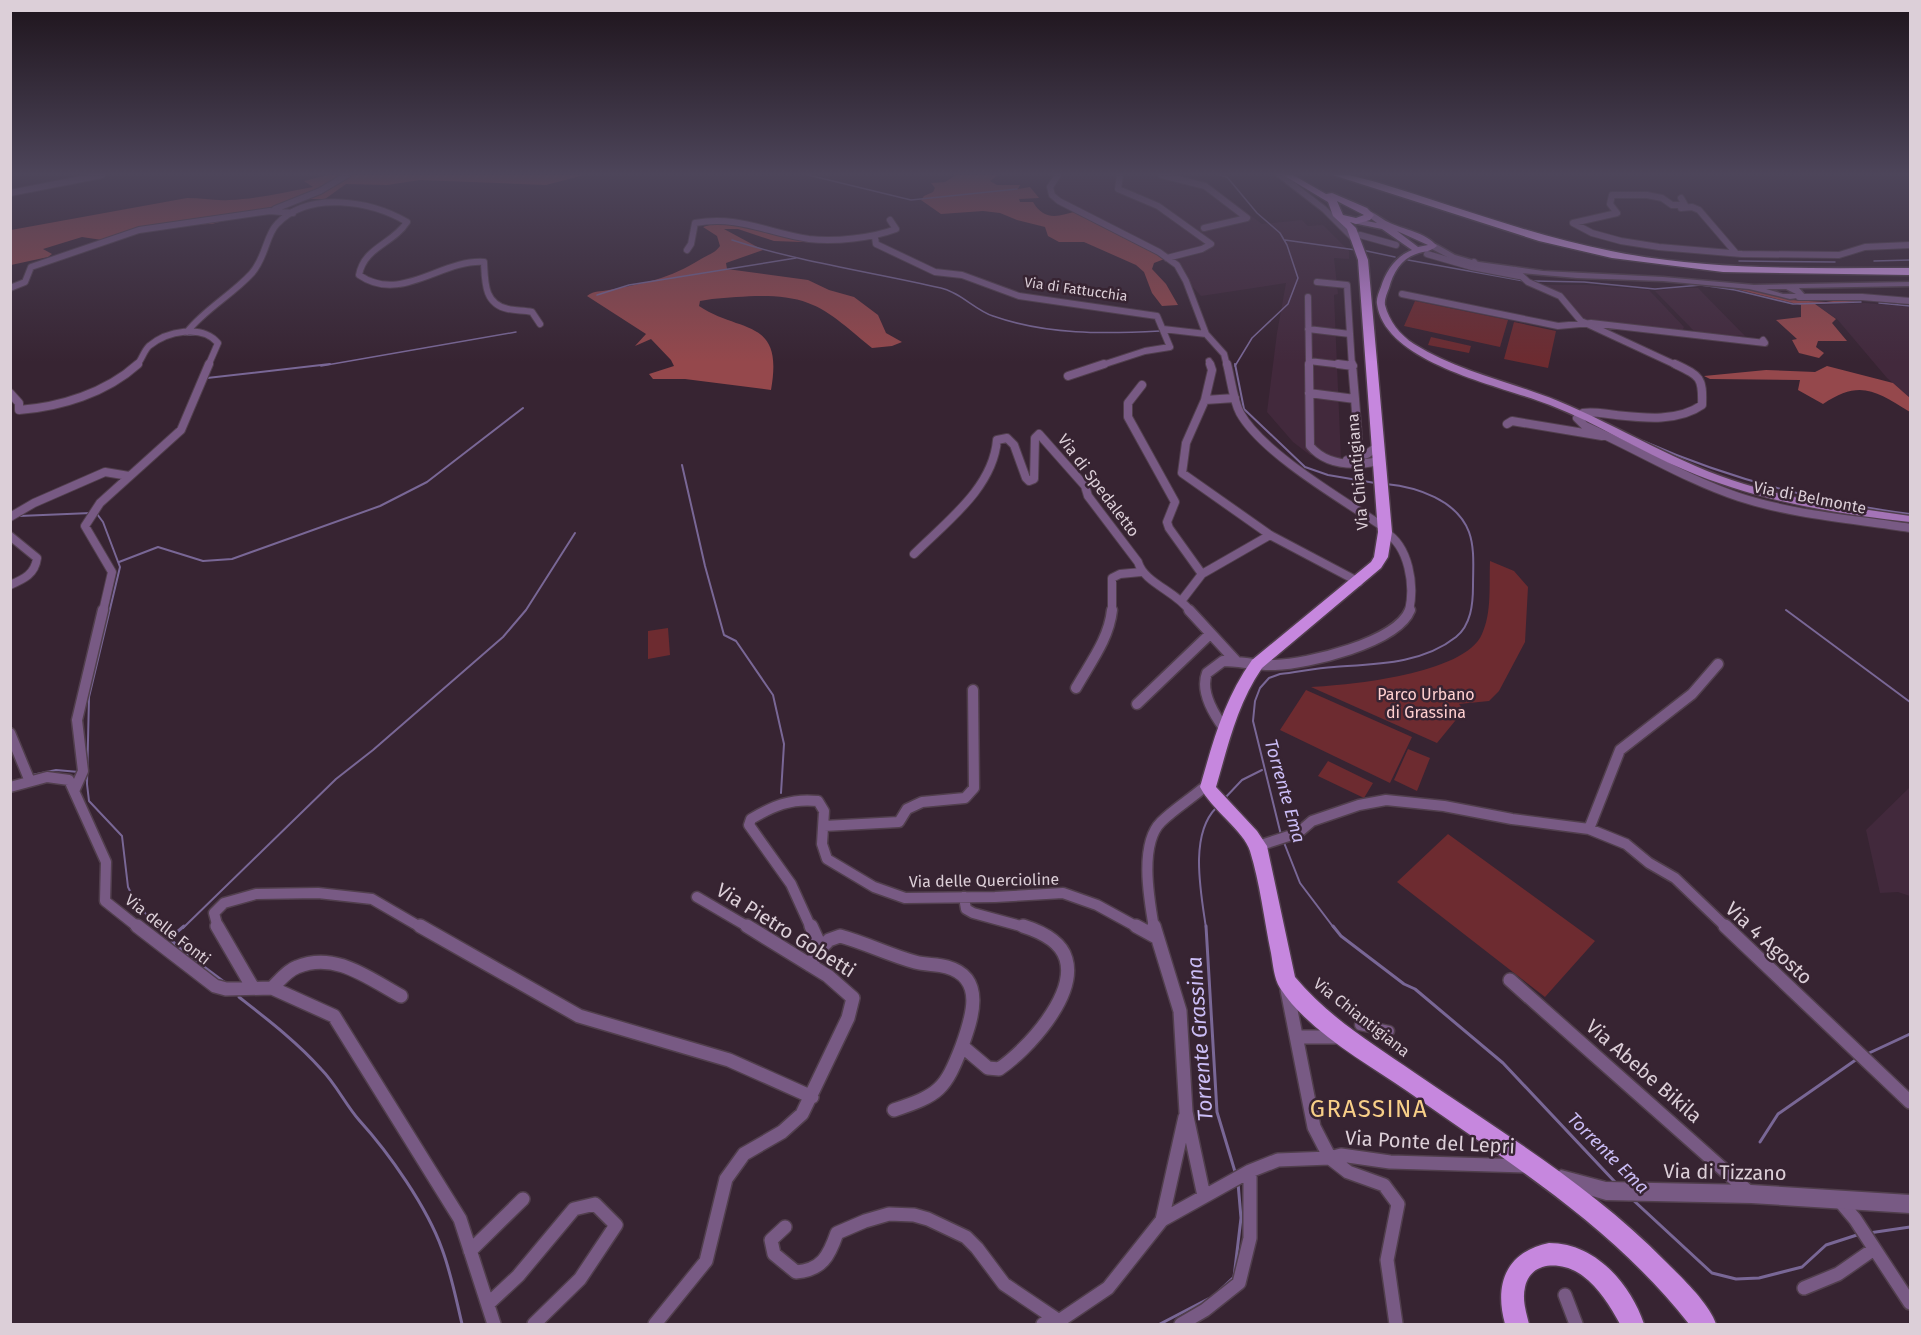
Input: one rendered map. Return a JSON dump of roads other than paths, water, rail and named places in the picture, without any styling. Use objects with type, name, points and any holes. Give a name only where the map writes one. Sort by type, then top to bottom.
[{"type":"highway","points":[[1540,237],[1643,260],[1698,268],[1760,272],[1911,272]]},
{"type":"highway","points":[[1558,237],[1625,252],[1688,261],[1730,264],[1911,266]]},
{"type":"main road","name":"Via Chiantigiana","points":[[1215,797],[1224,728],[1243,684],[1257,664],[1359,582],[1381,557],[1385,526],[1383,494],[1357,237]]},
{"type":"main road","points":[[1397,237],[1402,244],[1403,256],[1381,292],[1382,315],[1393,332],[1424,355],[1457,370],[1553,403],[1657,454],[1725,483],[1815,504],[1911,519]]},
{"type":"main road","points":[[1402,244],[1415,237]]},
{"type":"main road","points":[[1403,256],[1424,252],[1433,246],[1428,240],[1417,237]]},
{"type":"main road","points":[[1402,244],[1424,252]]},
{"type":"main road","points":[[1215,797],[1251,836],[1263,844],[1286,981]]},
{"type":"main road","name":"Via Chiantigiana","points":[[1286,981],[1295,994],[1353,1031],[1640,1250],[1678,1289],[1704,1324]]},
{"type":"main road","points":[[1516,1323],[1513,1301],[1516,1278],[1529,1260],[1554,1253],[1581,1261],[1599,1274],[1617,1296],[1632,1324]]},
{"type":"street","points":[[10,288],[25,282],[32,267],[115,237]]},
{"type":"street","points":[[187,332],[248,277],[265,253],[271,237]]},
{"type":"street","points":[[391,237],[365,258],[359,268],[359,275],[365,282],[394,286],[469,261],[481,260],[484,262],[484,290],[488,299],[509,309],[532,312],[540,324]]},
{"type":"street","points":[[687,250],[693,237]]},
{"type":"street","points":[[802,237],[865,237]]},
{"type":"street","name":"Via di Fattucchia","points":[[875,237],[876,244],[935,272],[962,275],[1019,296],[1154,314],[1163,328],[1206,334]]},
{"type":"street","points":[[1128,237],[1177,265],[1186,281],[1206,334],[1224,354],[1240,413],[1263,441],[1306,476],[1385,526],[1406,557],[1409,570],[1409,612],[1404,619],[1366,643],[1304,662],[1275,665],[1236,660],[1223,661],[1207,674],[1204,681],[1215,717],[1224,728]]},
{"type":"street","points":[[1167,258],[1202,249],[1210,244],[1201,237]]},
{"type":"street","points":[[1354,237],[1359,244],[1383,241],[1402,244]]},
{"type":"street","points":[[1383,241],[1387,237]]},
{"type":"street","points":[[1610,237],[1628,243],[1735,252],[1837,255],[1864,247],[1911,245]]},
{"type":"street","points":[[1722,237],[1735,252]]},
{"type":"street","points":[[1433,246],[1473,265]]},
{"type":"street","points":[[1424,252],[1458,257]]},
{"type":"street","points":[[1424,252],[1522,277],[1697,281],[1775,290],[1788,297],[1815,285]]},
{"type":"street","points":[[1334,276],[1336,284]]},
{"type":"street","name":"Via di Belmonte","points":[[1522,277],[1560,296],[1574,315],[1585,323],[1694,373],[1702,381],[1704,389],[1702,405],[1687,414],[1636,417],[1589,412],[1580,416],[1581,423],[1698,482],[1758,503],[1834,518],[1911,528]]},
{"type":"street","points":[[1317,282],[1347,285],[1358,438]]},
{"type":"street","points":[[1775,290],[1788,286],[1911,284]]},
{"type":"street","points":[[1788,286],[1799,293],[1822,298],[1862,297],[1911,301]]},
{"type":"street","name":"Via di Belmonte","points":[[1402,294],[1551,325],[1567,326],[1585,323],[1765,343],[1763,340]]},
{"type":"street","points":[[1308,297],[1310,446],[1322,457],[1360,461],[1381,470]]},
{"type":"street","points":[[1068,376],[1145,351],[1170,347],[1163,328]]},
{"type":"street","points":[[1308,329],[1350,334]]},
{"type":"street","points":[[10,393],[19,403],[19,410],[54,408],[87,394],[136,367],[151,345],[171,335],[187,332],[208,334],[216,338],[218,343],[181,430],[100,503],[86,526],[112,572],[77,720],[82,771],[75,789]]},
{"type":"street","points":[[1182,473],[1184,442],[1195,425],[1204,400],[1212,370],[1209,361]]},
{"type":"street","points":[[1308,361],[1353,366]]},
{"type":"street","points":[[1142,385],[1128,398],[1126,405],[1128,417],[1137,437],[1175,502],[1167,522],[1169,528],[1202,574]]},
{"type":"street","points":[[1309,393],[1355,399]]},
{"type":"street","points":[[1204,400],[1235,398]]},
{"type":"street","name":"Via di Belmonte","points":[[1507,424],[1512,421],[1611,437]]},
{"type":"street","name":"Via di Spedaletto","points":[[914,554],[977,489],[996,458],[997,440],[1007,438],[1014,444],[1026,478],[1029,481],[1035,479],[1035,438],[1039,434],[1085,486],[1088,496],[1138,562],[1141,572],[1182,600],[1209,635],[1236,660]]},
{"type":"street","points":[[1360,461],[1378,446]]},
{"type":"street","points":[[1360,461],[1381,470]]},
{"type":"street","points":[[10,517],[34,503],[105,472],[129,476]]},
{"type":"street","points":[[1163,478],[1182,473],[1270,535],[1359,582]]},
{"type":"street","points":[[1182,600],[1202,574],[1270,535]]},
{"type":"street","points":[[10,536],[37,558],[37,568],[10,585]]},
{"type":"street","points":[[1076,688],[1104,638],[1111,615],[1109,593],[1112,578],[1120,573],[1141,572]]},
{"type":"street","points":[[1137,704],[1209,635]]},
{"type":"street","points":[[1589,829],[1620,750],[1692,694],[1718,664]]},
{"type":"street","points":[[824,826],[899,822],[907,809],[922,802],[965,798],[974,788],[973,690]]},
{"type":"street","points":[[10,733],[29,779]]},
{"type":"street","points":[[10,787],[29,779],[59,776],[69,780],[75,789]]},
{"type":"street","name":"Via delle Fonti","points":[[75,789],[106,862],[105,901],[215,986],[226,989],[272,988],[334,1016],[460,1219],[494,1324]]},
{"type":"street","points":[[1204,1196],[1186,1112],[1180,1011],[1156,937],[1148,877],[1148,855],[1150,839],[1160,823],[1202,789],[1215,797]]},
{"type":"street","name":"Via delle Quercioline","points":[[821,948],[791,884],[749,825],[751,819],[762,812],[798,797],[818,801],[824,811],[822,844],[827,860],[874,887],[905,898],[1063,893],[1097,905],[1156,937]]},
{"type":"street","name":"Via 4 Agosto","points":[[1263,844],[1304,829],[1312,821],[1359,805],[1386,800],[1444,806],[1549,825],[1589,829],[1626,844],[1649,863],[1675,878],[1911,1102]]},
{"type":"street","points":[[253,988],[215,922],[214,913],[224,903],[248,896],[289,892],[337,893],[372,899],[579,1016],[729,1060],[812,1097]]},
{"type":"street","name":"Via Pietro Gobetti","points":[[655,1324],[706,1261],[726,1179],[744,1154],[782,1132],[802,1114],[848,1018],[853,998],[846,990],[810,965],[697,897]]},
{"type":"street","points":[[962,1046],[988,1068],[999,1069],[1008,1065],[1026,1050],[1059,999],[1065,986],[1067,972],[1060,946],[1029,929],[973,913],[966,909],[964,897]]},
{"type":"street","points":[[810,965],[830,939],[840,936],[916,963],[950,968],[966,976],[974,993],[974,1005],[950,1078],[933,1097],[894,1110]]},
{"type":"street","points":[[272,988],[295,967],[317,962],[337,962],[401,996]]},
{"type":"street","name":"Via Abebe Bikila","points":[[1510,980],[1610,1070],[1641,1093],[1687,1133],[1751,1194]]},
{"type":"street","points":[[1286,981],[1314,1127],[1330,1158],[1348,1172],[1384,1185],[1398,1204],[1387,1260],[1396,1324]]},
{"type":"street","points":[[1297,1037],[1353,1031],[1389,1031]]},
{"type":"street","points":[[1043,1324],[1059,1321],[1108,1288],[1162,1220],[1186,1112]]},
{"type":"street","name":"Via Ponte del Lepri","points":[[1162,1220],[1246,1174],[1278,1160],[1330,1158],[1341,1155],[1390,1162],[1536,1169]]},
{"type":"street","name":"Via di Tizzano","points":[[1536,1169],[1578,1185],[1606,1191],[1751,1194],[1911,1204]]},
{"type":"street","points":[[1181,1324],[1205,1310],[1239,1283],[1250,1238],[1246,1174]]},
{"type":"street","points":[[1837,1198],[1855,1219],[1911,1303]]},
{"type":"street","points":[[470,1251],[523,1199]]},
{"type":"street","points":[[488,1304],[518,1276],[574,1209],[595,1204],[616,1225],[604,1249],[549,1312],[534,1324]]},
{"type":"street","points":[[785,1227],[771,1240],[774,1254],[796,1272],[808,1272],[828,1260],[837,1233],[881,1215],[910,1212],[961,1233],[976,1247],[999,1279],[1059,1321]]},
{"type":"street","points":[[1804,1288],[1838,1274],[1872,1247]]},
{"type":"street","points":[[1565,1295],[1576,1324]]},
{"type":"waterway","name":"Torrente Ema","points":[[1235,366],[1252,338],[1288,304],[1298,278],[1283,237]]},
{"type":"waterway","points":[[732,240],[810,261],[948,290],[986,313],[1034,327],[1097,333],[1160,331]]},
{"type":"waterway","points":[[1285,240],[1356,250]]},
{"type":"waterway","points":[[1362,250],[1395,257]]},
{"type":"waterway","points":[[597,295],[629,285],[796,258]]},
{"type":"waterway","points":[[1408,260],[1524,281]]},
{"type":"waterway","points":[[1874,261],[1910,260]]},
{"type":"waterway","points":[[1739,261],[1835,262]]},
{"type":"waterway","points":[[1533,281],[1584,282],[1655,289],[1701,285],[1735,290],[1793,304],[1861,302]]},
{"type":"waterway","points":[[1879,303],[1910,306]]},
{"type":"waterway","points":[[321,366],[516,332]]},
{"type":"waterway","points":[[184,335],[199,335]]},
{"type":"waterway","points":[[207,378],[330,364]]},
{"type":"waterway","name":"Torrente Ema","points":[[1235,366],[1244,409],[1305,467],[1328,475],[1375,483]]},
{"type":"waterway","points":[[119,562],[158,547],[203,561],[232,559],[380,506],[427,482],[523,408]]},
{"type":"waterway","points":[[1643,441],[1741,478],[1807,496],[1910,514]]},
{"type":"waterway","points":[[682,465],[705,566],[724,635],[736,641],[773,695],[784,744],[781,793]]},
{"type":"waterway","name":"Torrente Ema","points":[[1281,835],[1253,721],[1255,701],[1260,688],[1269,678],[1280,674],[1414,658],[1443,646],[1456,637],[1465,626],[1470,614],[1473,593],[1473,552],[1471,538],[1463,521],[1455,511],[1435,497],[1410,488],[1386,484]]},
{"type":"waterway","points":[[19,516],[91,513]]},
{"type":"waterway","points":[[97,514],[103,522],[120,567],[89,697],[87,784],[89,801],[122,836],[128,887],[134,899],[157,928]]},
{"type":"waterway","points":[[183,928],[336,779],[373,750],[503,637],[526,610],[575,533]]},
{"type":"waterway","points":[[1786,610],[1910,702]]},
{"type":"waterway","points":[[32,775],[56,770],[79,772]]},
{"type":"waterway","name":"Torrente Grassina","points":[[1224,799],[1242,780],[1262,770]]},
{"type":"waterway","name":"Torrente Grassina","points":[[1206,928],[1200,882],[1200,849],[1202,833],[1216,808]]},
{"type":"waterway","name":"Torrente Ema","points":[[1283,840],[1300,883],[1334,928]]},
{"type":"waterway","points":[[156,926],[184,952],[224,982]]},
{"type":"waterway","points":[[170,938],[184,926]]},
{"type":"waterway","name":"Torrente Grassina","points":[[1206,926],[1217,1112],[1236,1175]]},
{"type":"waterway","name":"Torrente Ema","points":[[1333,926],[1341,936],[1404,984],[1415,989],[1503,1063],[1615,1182]]},
{"type":"waterway","points":[[239,997],[312,1059],[383,1148],[406,1181],[427,1216],[442,1249],[462,1324]]},
{"type":"waterway","points":[[1867,1054],[1910,1034]]},
{"type":"waterway","points":[[1760,1142],[1778,1114],[1857,1059]]},
{"type":"waterway","name":"Torrente Grassina","points":[[1220,1290],[1234,1277],[1241,1218],[1238,1183]]},
{"type":"waterway","name":"Torrente Ema","points":[[1632,1199],[1712,1273],[1736,1279],[1759,1278],[1802,1267],[1826,1245],[1860,1234]]},
{"type":"waterway","name":"Torrente Ema","points":[[1869,1233],[1910,1227]]},
{"type":"waterway","name":"Torrente Grassina","points":[[1160,1324],[1208,1299]]},
{"type":"district","name":"GRASSINA","points":[[1369,1109]]},
{"type":"park label","name":"Parco Urbano di Grassina","points":[[1426,703]]}]
